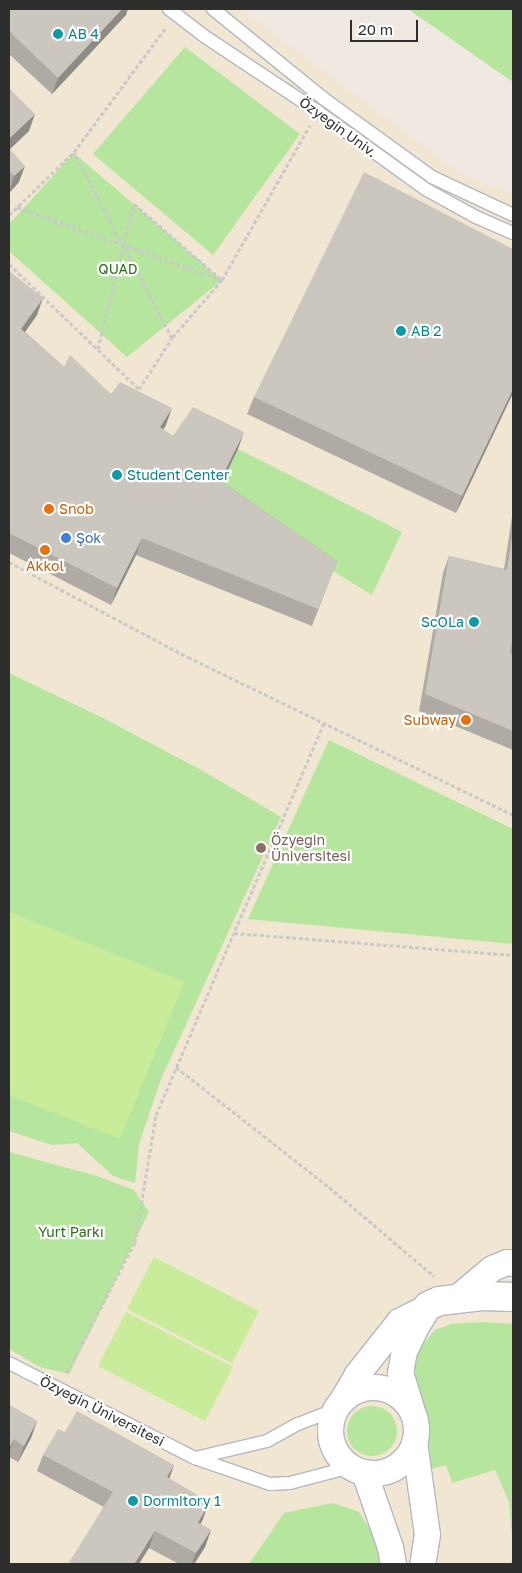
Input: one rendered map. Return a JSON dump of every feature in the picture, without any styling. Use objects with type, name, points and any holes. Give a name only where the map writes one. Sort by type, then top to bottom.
[{"type":"street","points":[[455,1299],[492,1268],[507,1262],[513,1263]]},
{"type":"street","points":[[428,1306],[414,1328],[404,1351],[400,1373],[414,1417],[416,1430],[409,1454],[389,1470],[377,1473],[358,1470],[341,1459],[334,1448],[330,1435],[331,1422],[357,1374],[399,1321],[428,1306],[439,1301],[482,1296],[513,1297]]},
{"type":"street","points":[[339,1405],[363,1388],[376,1387],[388,1390],[404,1400],[414,1417]]},
{"type":"street","points":[[414,1442],[427,1534],[422,1564]]},
{"type":"street","points":[[358,1470],[390,1547],[393,1564]]},
{"type":"lane","points":[[212,9],[324,99],[432,178],[513,215]]},
{"type":"lane","name":"Özyeğin Univ.","points":[[172,11],[211,41],[318,111],[427,190],[513,233]]},
{"type":"lane","name":"Özyeğin Üniversitesi","points":[[9,1363],[195,1458],[270,1484],[290,1483],[358,1470]]},
{"type":"lane","points":[[195,1458],[267,1441],[339,1405]]},
{"type":"path","points":[[9,215],[74,152],[172,11]]},
{"type":"path","points":[[9,264],[139,389],[172,338],[222,280],[318,111]]},
{"type":"path","points":[[74,152],[172,338]]},
{"type":"path","points":[[98,349],[134,204],[222,280]]},
{"type":"path","points":[[17,207],[222,280]]},
{"type":"path","points":[[9,562],[188,657],[513,815]]},
{"type":"path","points":[[59,1389],[135,1242],[156,1115],[324,723]]},
{"type":"path","points":[[234,933],[513,955]]},
{"type":"path","points":[[176,1067],[429,1270],[455,1299]]},
{"type":"shaded area","name":"Özyeğin Üniversitesi","points":[[9,9],[241,9],[461,174],[513,194],[513,1564],[383,1564],[284,1513],[249,1564],[9,1564]]},
{"type":"green space","points":[[408,9],[513,9],[513,82]]},
{"type":"green space","points":[[185,47],[300,134],[213,255],[93,154]]},
{"type":"green space","name":"QUAD","points":[[74,153],[222,280],[127,357],[9,251],[9,224]]},
{"type":"green space","points":[[238,449],[402,532],[372,595],[214,498]]},
{"type":"green space","points":[[9,673],[103,718],[205,772],[281,817],[161,1079],[139,1144],[135,1183],[113,1176],[77,1143],[52,1145],[9,1131]]},
{"type":"green space","points":[[329,740],[513,829],[513,944],[248,919]]},
{"type":"green space","points":[[9,912],[184,982],[120,1139],[9,1095]]},
{"type":"green space","name":"Yurt Parkı","points":[[9,1152],[97,1176],[134,1190],[149,1212],[69,1374],[40,1367],[9,1349]]},
{"type":"green space","points":[[154,1257],[259,1311],[232,1363],[127,1309]]},
{"type":"green space","points":[[126,1312],[233,1367],[205,1421],[98,1366]]},
{"type":"green space","points":[[484,1322],[513,1324],[513,1550],[509,1502],[495,1470],[452,1483],[446,1465],[428,1470],[426,1419],[412,1388],[410,1367],[418,1350],[435,1330],[451,1324]]},
{"type":"green space","points":[[372,1406],[381,1408],[392,1417],[397,1431],[395,1440],[386,1451],[372,1456],[363,1454],[352,1445],[347,1431],[349,1422],[358,1411]]},
{"type":"green space","points":[[333,1503],[359,1512],[384,1551],[383,1564],[249,1564],[284,1513]]},
{"type":"building","name":"AB 4","points":[[9,9],[122,9],[58,78],[9,31]]},
{"type":"building","points":[[9,88],[35,114],[9,139]]},
{"type":"building","points":[[9,148],[25,166],[14,176],[9,171]]},
{"type":"building","name":"AB 2","points":[[364,172],[513,249],[513,389],[462,496],[254,397]]},
{"type":"building","name":"Student Center","points":[[9,271],[43,298],[21,329],[64,367],[70,355],[111,394],[120,382],[172,408],[160,427],[173,436],[193,407],[244,432],[220,481],[337,561],[318,609],[142,538],[117,588],[9,533]]},
{"type":"building","name":"ScOLa","points":[[513,531],[513,640],[510,654],[513,655],[513,731],[425,694],[449,556],[507,570]]},
{"type":"building","points":[[9,1405],[37,1421],[24,1446],[14,1439],[9,1448]]},
{"type":"building","name":"Dormitory 1","points":[[77,1411],[174,1465],[167,1477],[209,1502],[198,1523],[211,1530],[196,1553],[155,1531],[134,1564],[68,1564],[113,1492],[43,1455],[58,1429],[65,1432]]},
{"type":"place","name":"AB 4","points":[[58,34]]},
{"type":"place","name":"AB 2","points":[[401,331]]},
{"type":"place","name":"Student Center","points":[[117,475]]},
{"type":"place","name":"Snob","points":[[49,509]]},
{"type":"place","name":"Şok","points":[[66,538]]},
{"type":"place","name":"Akkol","points":[[45,550]]},
{"type":"place","name":"ScOLa","points":[[474,622]]},
{"type":"place","name":"Subway","points":[[466,720]]},
{"type":"place","name":"Özyeğin Üniversitesi","points":[[261,848]]},
{"type":"place","name":"Dormitory 1","points":[[133,1501]]}]
